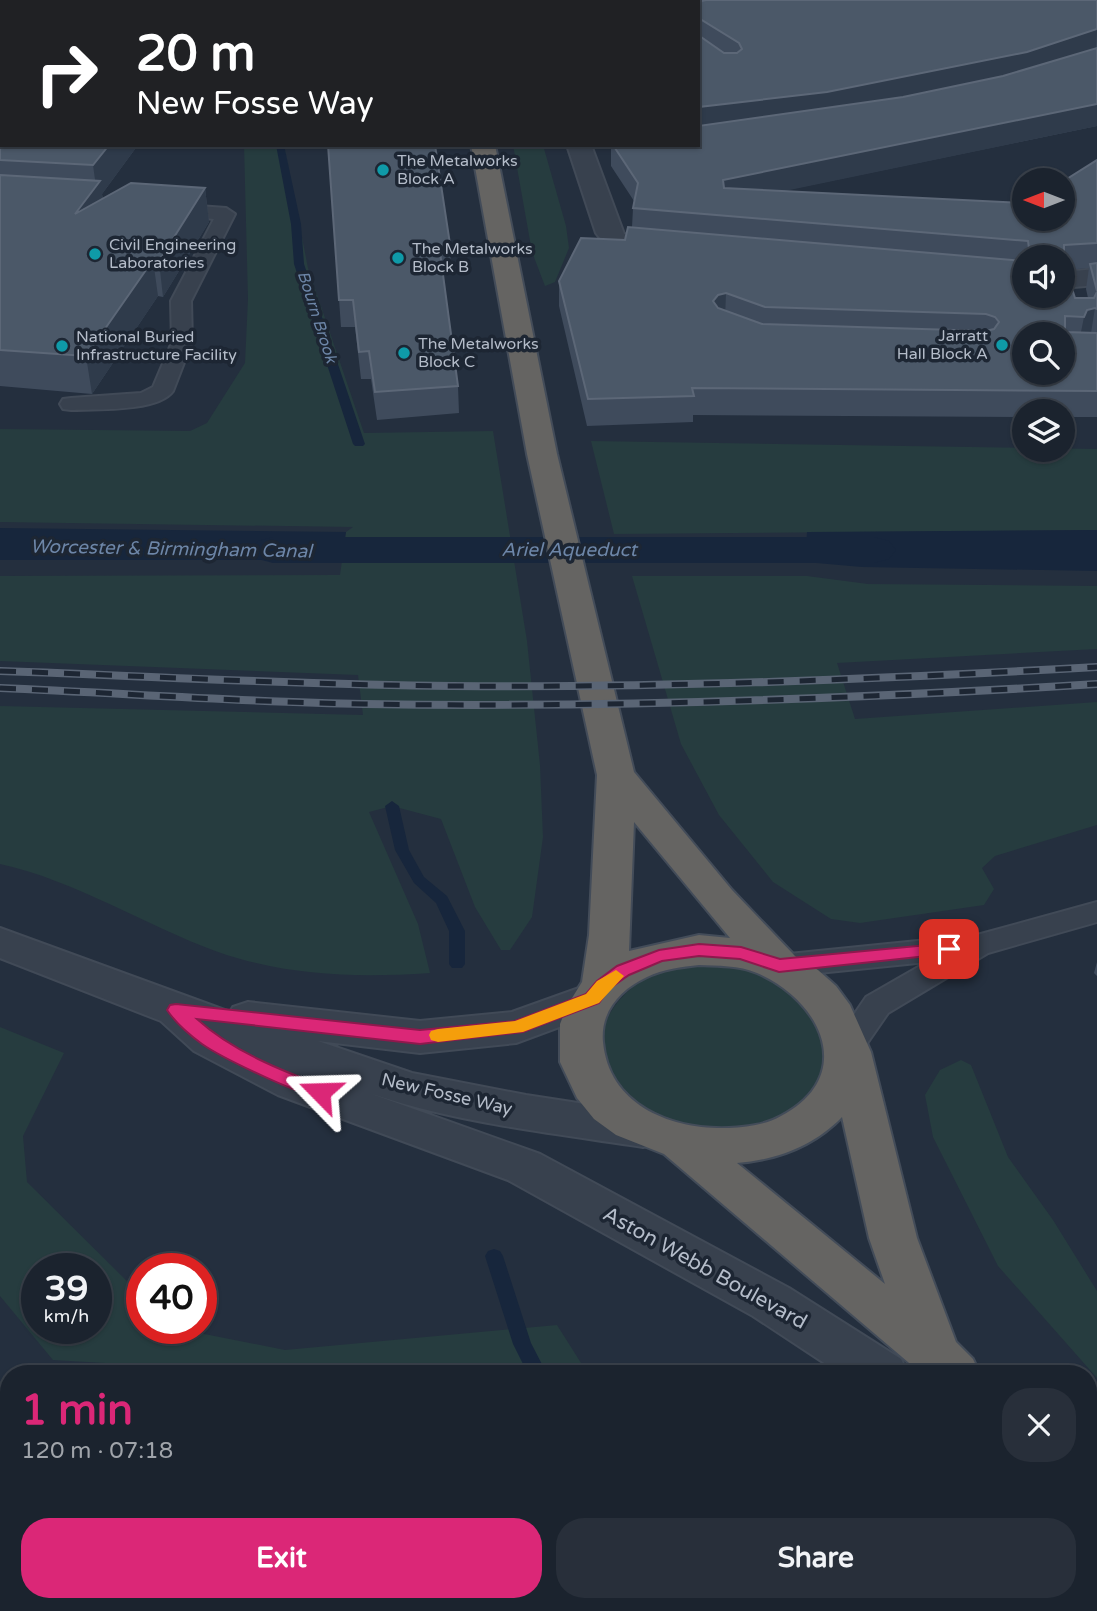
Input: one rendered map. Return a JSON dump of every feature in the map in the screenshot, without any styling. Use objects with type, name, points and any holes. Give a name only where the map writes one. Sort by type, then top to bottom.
[{"type":"highway","points":[[483,147],[542,454],[616,775],[610,935],[598,992]]},
{"type":"highway","points":[[616,775],[718,900],[779,965],[813,987],[837,1015],[848,1047],[893,1238],[945,1364]]},
{"type":"highway","points":[[779,965],[741,953],[699,950],[659,956],[623,971],[598,992],[581,1020],[579,1051],[589,1082],[610,1108],[662,1136],[945,1364]]},
{"type":"highway","points":[[662,1136],[724,1147],[765,1142],[802,1127],[829,1105],[845,1077],[848,1047]]},
{"type":"street","points":[[608,152],[580,150],[609,233],[616,241],[698,248]]},
{"type":"street","name":"New Fosse Way","points":[[0,942],[176,1010],[409,1089],[662,1136]]},
{"type":"street","name":"New Fosse Way","points":[[176,1010],[420,1037],[516,1027],[598,992]]},
{"type":"street","name":"New Fosse Way","points":[[176,1010],[209,1040],[295,1083],[524,1167]]},
{"type":"street","name":"Aston Webb Boulevard","points":[[524,1167],[771,1302],[869,1365]]},
{"type":"lane","points":[[71,404],[145,399],[162,391],[182,342],[181,301],[226,214],[146,209]]},
{"type":"lane","points":[[779,965],[976,946],[1097,912]]},
{"type":"lane","points":[[848,1047],[877,1005],[976,946]]},
{"type":"green space","points":[[244,147],[284,147],[308,268],[364,433],[493,431],[527,641],[540,765],[543,837],[532,917],[510,950],[501,950],[475,907],[441,819],[392,806],[369,812],[418,924],[430,973],[349,975],[296,971],[244,960],[191,941],[56,881],[0,864],[0,706],[363,715],[358,675],[0,661],[0,576],[340,575],[346,532],[353,527],[0,522],[0,429],[190,431],[207,423],[245,363],[248,299]]},
{"type":"green space","points":[[513,147],[544,147],[566,226],[569,248],[555,282],[545,286],[532,252]]},
{"type":"green space","points":[[591,441],[1012,448],[1012,462],[1075,462],[1075,449],[1097,449],[1097,530],[614,534]]},
{"type":"green space","points":[[632,576],[807,576],[868,584],[1097,586],[1097,649],[837,663],[855,719],[1097,702],[1097,825],[995,856],[982,868],[994,889],[984,905],[860,923],[831,919],[773,882],[719,815],[681,744]]},
{"type":"green space","points":[[690,965],[730,967],[760,973],[783,985],[808,1008],[824,1037],[824,1069],[814,1087],[792,1109],[770,1120],[746,1125],[715,1128],[692,1126],[658,1115],[627,1093],[615,1078],[606,1061],[603,1043],[605,1025],[614,1007],[632,988],[648,977]]},
{"type":"green space","points":[[0,1027],[64,1053],[23,1136],[27,1182],[99,1253],[21,1253],[21,1321],[0,1296]]},
{"type":"green space","points":[[961,1060],[971,1065],[1008,1157],[1053,1220],[1097,1291],[1097,1365],[1086,1365],[998,1266],[933,1137],[925,1095],[940,1070]]},
{"type":"green space","points":[[112,1266],[126,1280],[126,1344],[217,1344],[217,1337],[285,1350],[557,1325],[582,1365],[105,1365],[53,1360],[40,1344],[112,1344]]},
{"type":"water","name":"Worcester & Birmingham Canal","points":[[0,528],[346,532],[341,560],[0,560]]},
{"type":"water","points":[[1097,530],[1097,571],[862,567],[805,562],[807,532]]},
{"type":"building","points":[[1097,0],[1097,29],[1027,52],[827,92],[700,107],[700,36],[724,53],[737,53],[742,49],[739,43],[700,19],[700,1]]},
{"type":"building","points":[[1097,48],[1097,104],[723,180],[724,188],[1012,202],[1012,231],[1075,231],[1075,174],[1097,160],[1097,243],[1028,245],[1028,241],[633,208],[638,183],[614,147],[700,147],[700,126],[903,97],[1003,76]]},
{"type":"building","points":[[0,147],[107,147],[93,165],[0,160]]},
{"type":"building","points":[[328,147],[435,147],[450,244],[439,245],[458,386],[375,392],[369,351],[359,352],[353,300],[339,300]]},
{"type":"building","points":[[0,175],[100,181],[75,214],[131,183],[205,188],[159,261],[153,260],[86,356],[0,350]]},
{"type":"building","points":[[628,227],[1012,260],[1012,308],[1075,308],[1075,298],[1094,298],[1097,292],[1097,309],[1087,310],[1084,317],[1065,316],[1065,322],[1012,322],[1012,385],[1075,385],[1075,332],[1097,333],[1097,391],[692,388],[694,396],[588,399],[559,281],[581,238],[625,240]],"holes":[[[726,293],[765,307],[986,314],[995,317],[999,322],[994,329],[986,331],[762,324],[718,308],[713,301],[718,295]]]},
{"type":"building","points":[[1097,263],[1097,291],[1090,264]]},
{"type":"waterway","name":"Bourn Brook","points":[[280,147],[296,224],[299,264],[359,444]]},
{"type":"waterway","name":"Ariel Aqueduct","points":[[273,550],[874,550]]},
{"type":"waterway","name":"Bourn Brook","points":[[392,806],[402,850],[419,880],[442,900],[457,931],[457,964]]},
{"type":"waterway","name":"Bourn Brook","points":[[494,1256],[522,1344],[533,1365]]},
{"type":"railway","points":[[0,671],[339,684],[613,686],[774,682],[1097,667]]},
{"type":"railway","points":[[0,688],[318,703],[547,705],[822,698],[1097,684]]},
{"type":"slow traffic","points":[[438,1035],[516,1027],[593,999],[603,985],[616,976]]},
{"type":"place","name":"The Metalworks Block A","points":[[383,170]]},
{"type":"place","name":"Civil Engineering Laboratories","points":[[95,254]]},
{"type":"place","name":"The Metalworks Block B","points":[[398,258]]},
{"type":"place","name":"Jarratt Hall Block A","points":[[1002,345]]},
{"type":"place","name":"National Buried Infrastructure Facility","points":[[62,346]]},
{"type":"place","name":"The Metalworks Block C","points":[[404,353]]},
{"type":"route","points":[[320,1092],[295,1083],[209,1040],[176,1010],[420,1037],[516,1027],[593,999],[603,985],[623,971],[659,956],[699,950],[741,953],[779,965],[949,949]]}]
